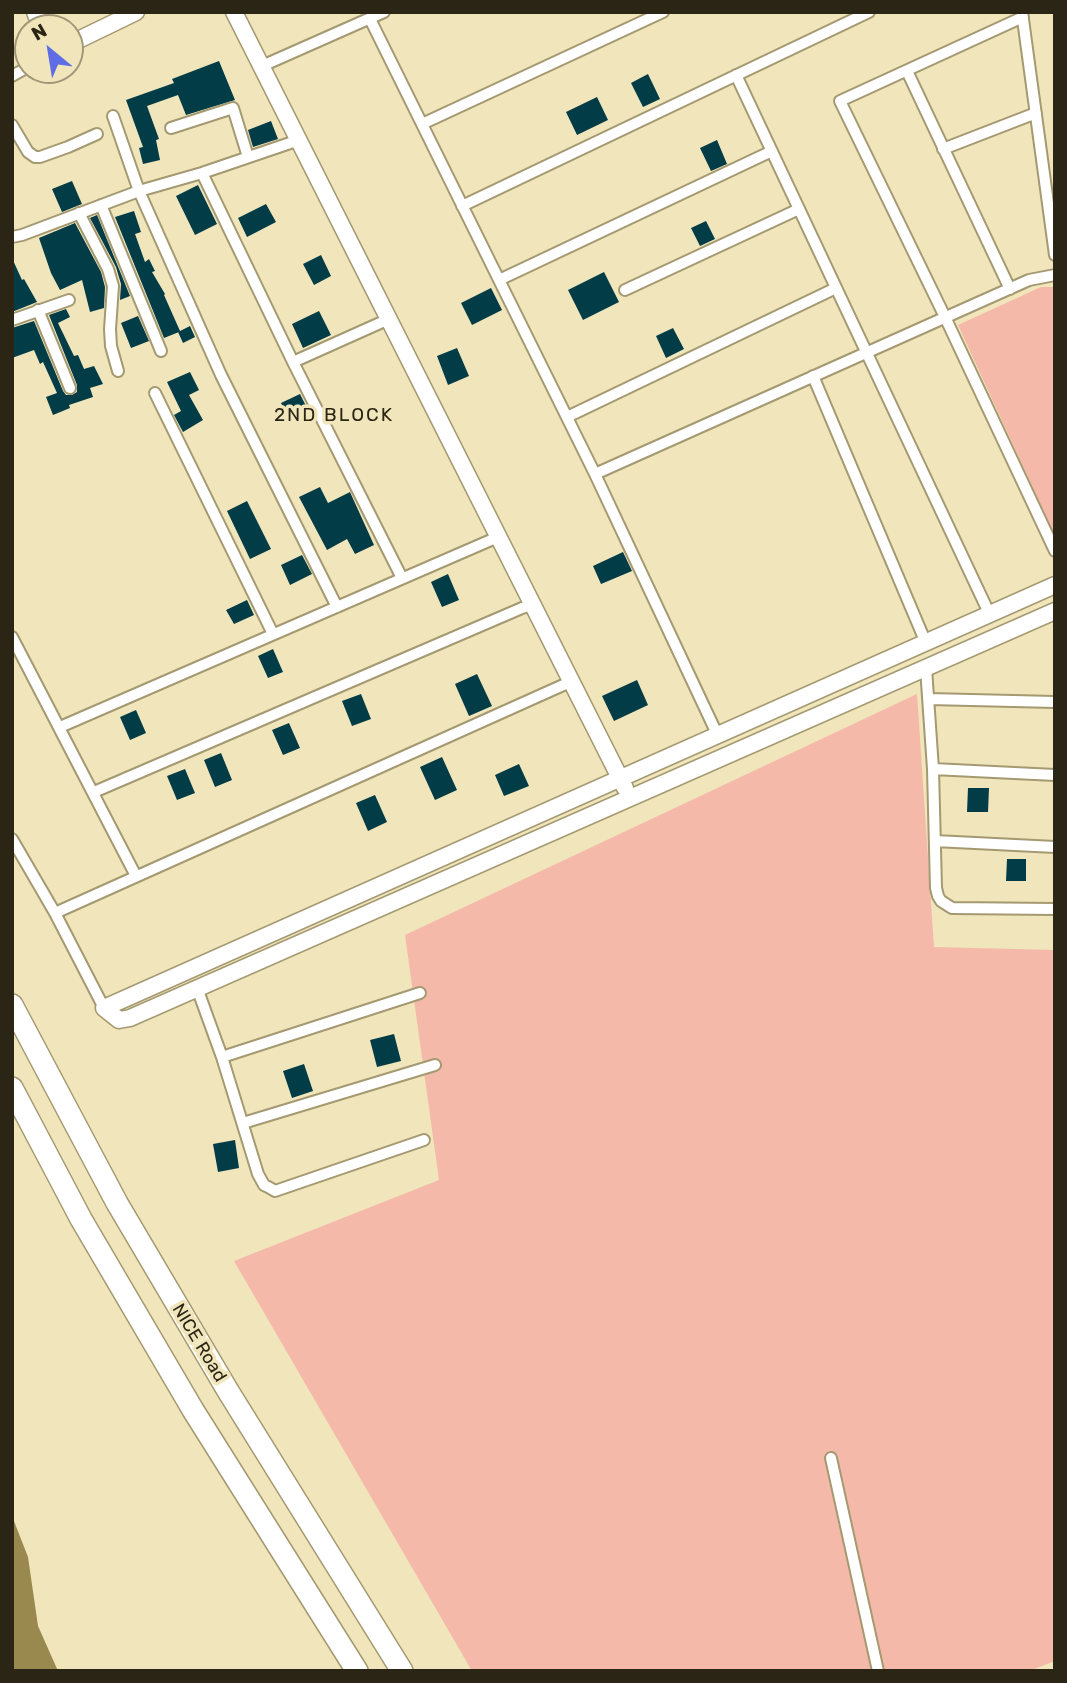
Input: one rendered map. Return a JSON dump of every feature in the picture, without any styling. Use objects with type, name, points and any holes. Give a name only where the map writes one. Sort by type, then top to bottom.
[{"type":"highway","name":"NICE Road","points":[[12,1005],[124,1215],[228,1391],[402,1671]]},
{"type":"highway","points":[[12,1088],[81,1219],[193,1410],[357,1671]]},
{"type":"street","points":[[84,37],[136,12]]},
{"type":"street","points":[[234,12],[630,798]]},
{"type":"street","points":[[262,66],[384,12]]},
{"type":"street","points":[[422,124],[663,12]]},
{"type":"street","points":[[462,206],[869,12]]},
{"type":"street","points":[[1055,255],[1023,14],[840,101],[1055,551]]},
{"type":"street","points":[[370,19],[595,474],[718,736]]},
{"type":"street","points":[[907,71],[1010,289]]},
{"type":"street","points":[[736,75],[990,615]]},
{"type":"street","points":[[171,128],[233,107],[248,157]]},
{"type":"street","points":[[943,149],[1036,113]]},
{"type":"street","points":[[113,117],[139,191],[221,375],[337,607]]},
{"type":"street","points":[[12,125],[28,152],[35,157],[68,147],[97,134]]},
{"type":"street","points":[[12,237],[139,191],[299,140]]},
{"type":"street","points":[[499,280],[772,151]]},
{"type":"street","points":[[202,173],[402,578]]},
{"type":"street","points":[[101,205],[161,351]]},
{"type":"street","points":[[625,290],[799,208]]},
{"type":"street","points":[[79,213],[111,280],[111,346],[118,371]]},
{"type":"street","points":[[595,474],[1029,280],[1055,275]]},
{"type":"street","points":[[567,417],[836,288]]},
{"type":"street","points":[[12,320],[69,300]]},
{"type":"street","points":[[38,310],[70,388]]},
{"type":"street","points":[[293,362],[388,319]]},
{"type":"street","points":[[813,376],[926,643]]},
{"type":"street","points":[[155,393],[273,634]]},
{"type":"street","points":[[60,727],[498,537]]},
{"type":"street","points":[[104,1008],[1055,585]]},
{"type":"street","points":[[94,792],[532,605]]},
{"type":"street","points":[[12,839],[104,1008],[119,1020],[130,1018],[1055,611]]},
{"type":"street","points":[[12,636],[136,876]]},
{"type":"street","points":[[926,668],[933,769],[936,888],[941,901],[951,908],[1055,909]]},
{"type":"street","points":[[55,914],[570,682]]},
{"type":"street","points":[[929,699],[1055,702]]},
{"type":"street","points":[[933,769],[1055,775]]},
{"type":"street","points":[[935,841],[1055,847]]},
{"type":"street","points":[[197,988],[264,1185],[275,1191],[424,1140]]},
{"type":"street","points":[[222,1057],[420,993]]},
{"type":"street","points":[[243,1123],[435,1065]]},
{"type":"street","points":[[831,1458],[878,1671]]},
{"type":"shaded area","points":[[1041,287],[1055,287],[1055,536],[958,325]]},
{"type":"shaded area","points":[[917,694],[934,947],[1055,950],[1055,1661],[1029,1671],[472,1671],[234,1261],[439,1180],[405,935]]},
{"type":"shaded area","points":[[12,1516],[28,1557],[38,1626],[58,1671],[12,1671]]},
{"type":"building","points":[[219,61],[235,100],[186,115],[178,95],[147,106],[159,139],[156,140],[160,160],[143,164],[139,148],[143,147],[126,100],[174,83],[172,79]]},
{"type":"building","points":[[648,74],[660,99],[643,107],[631,83]]},
{"type":"building","points":[[597,97],[608,120],[577,135],[566,112]]},
{"type":"building","points":[[271,121],[278,139],[253,147],[248,130]]},
{"type":"building","points":[[717,140],[727,164],[711,171],[700,148]]},
{"type":"building","points":[[72,181],[82,204],[62,212],[52,189]]},
{"type":"building","points":[[198,185],[217,224],[195,235],[176,196]]},
{"type":"building","points":[[266,204],[276,222],[247,237],[238,218]]},
{"type":"building","points":[[134,211],[141,232],[135,234],[145,262],[149,259],[155,271],[152,272],[165,294],[180,331],[190,326],[195,337],[183,343],[178,332],[164,338],[115,217]]},
{"type":"building","points":[[97,215],[130,296],[120,300],[121,284],[116,267],[90,218]]},
{"type":"building","points":[[706,221],[715,239],[700,246],[691,228]]},
{"type":"building","points":[[75,223],[101,272],[105,287],[104,308],[90,312],[82,280],[60,290],[39,238]]},
{"type":"building","points":[[321,255],[331,276],[314,285],[303,264]]},
{"type":"building","points":[[12,258],[22,280],[24,279],[37,302],[12,312]]},
{"type":"building","points":[[604,272],[619,302],[583,320],[568,290]]},
{"type":"building","points":[[491,288],[502,310],[472,325],[461,303]]},
{"type":"building","points":[[66,309],[70,317],[58,323],[74,356],[78,355],[84,369],[94,366],[103,384],[90,388],[93,397],[69,405],[70,408],[53,415],[46,397],[57,393],[43,362],[40,364],[34,350],[12,358],[12,328],[34,321],[63,391],[66,395],[72,395],[77,392],[77,385],[49,315]]},
{"type":"building","points":[[319,311],[331,335],[303,348],[292,324]]},
{"type":"building","points":[[138,316],[149,341],[131,348],[121,323]]},
{"type":"building","points":[[673,328],[684,349],[666,358],[656,336]]},
{"type":"building","points":[[457,348],[469,376],[448,385],[437,356]]},
{"type":"building","points":[[190,372],[199,390],[189,395],[203,420],[183,432],[174,415],[181,411],[167,382]]},
{"type":"building","points":[[300,394],[308,410],[289,420],[281,403]]},
{"type":"building","points":[[320,487],[328,503],[350,492],[374,545],[355,554],[347,539],[327,550],[299,497]]},
{"type":"building","points":[[247,501],[271,549],[250,559],[227,511]]},
{"type":"building","points":[[623,552],[632,571],[601,584],[593,566]]},
{"type":"building","points":[[302,555],[312,574],[290,585],[281,565]]},
{"type":"building","points":[[448,574],[459,600],[442,607],[431,582]]},
{"type":"building","points":[[247,600],[254,615],[234,624],[226,610]]},
{"type":"building","points":[[273,649],[283,672],[268,678],[258,656]]},
{"type":"building","points":[[477,674],[492,706],[469,716],[455,684]]},
{"type":"building","points":[[637,680],[648,705],[614,721],[602,696]]},
{"type":"building","points":[[361,694],[371,719],[352,726],[342,701]]},
{"type":"building","points":[[136,710],[146,733],[130,740],[120,717]]},
{"type":"building","points":[[289,723],[300,748],[283,755],[272,730]]},
{"type":"building","points":[[221,753],[232,780],[215,787],[204,760]]},
{"type":"building","points":[[442,757],[457,790],[435,800],[420,767]]},
{"type":"building","points":[[519,764],[529,786],[504,796],[495,775]]},
{"type":"building","points":[[185,769],[195,793],[177,800],[167,776]]},
{"type":"building","points":[[968,788],[989,788],[988,812],[967,812]]},
{"type":"building","points":[[375,795],[387,822],[368,831],[356,803]]},
{"type":"building","points":[[1007,859],[1026,859],[1026,881],[1006,881]]},
{"type":"building","points":[[394,1034],[401,1061],[377,1067],[370,1040]]},
{"type":"building","points":[[304,1064],[313,1091],[292,1098],[283,1071]]},
{"type":"building","points":[[235,1140],[239,1168],[218,1172],[213,1144]]},
{"type":"district","name":"2ND BLOCK","points":[[334,416]]}]
